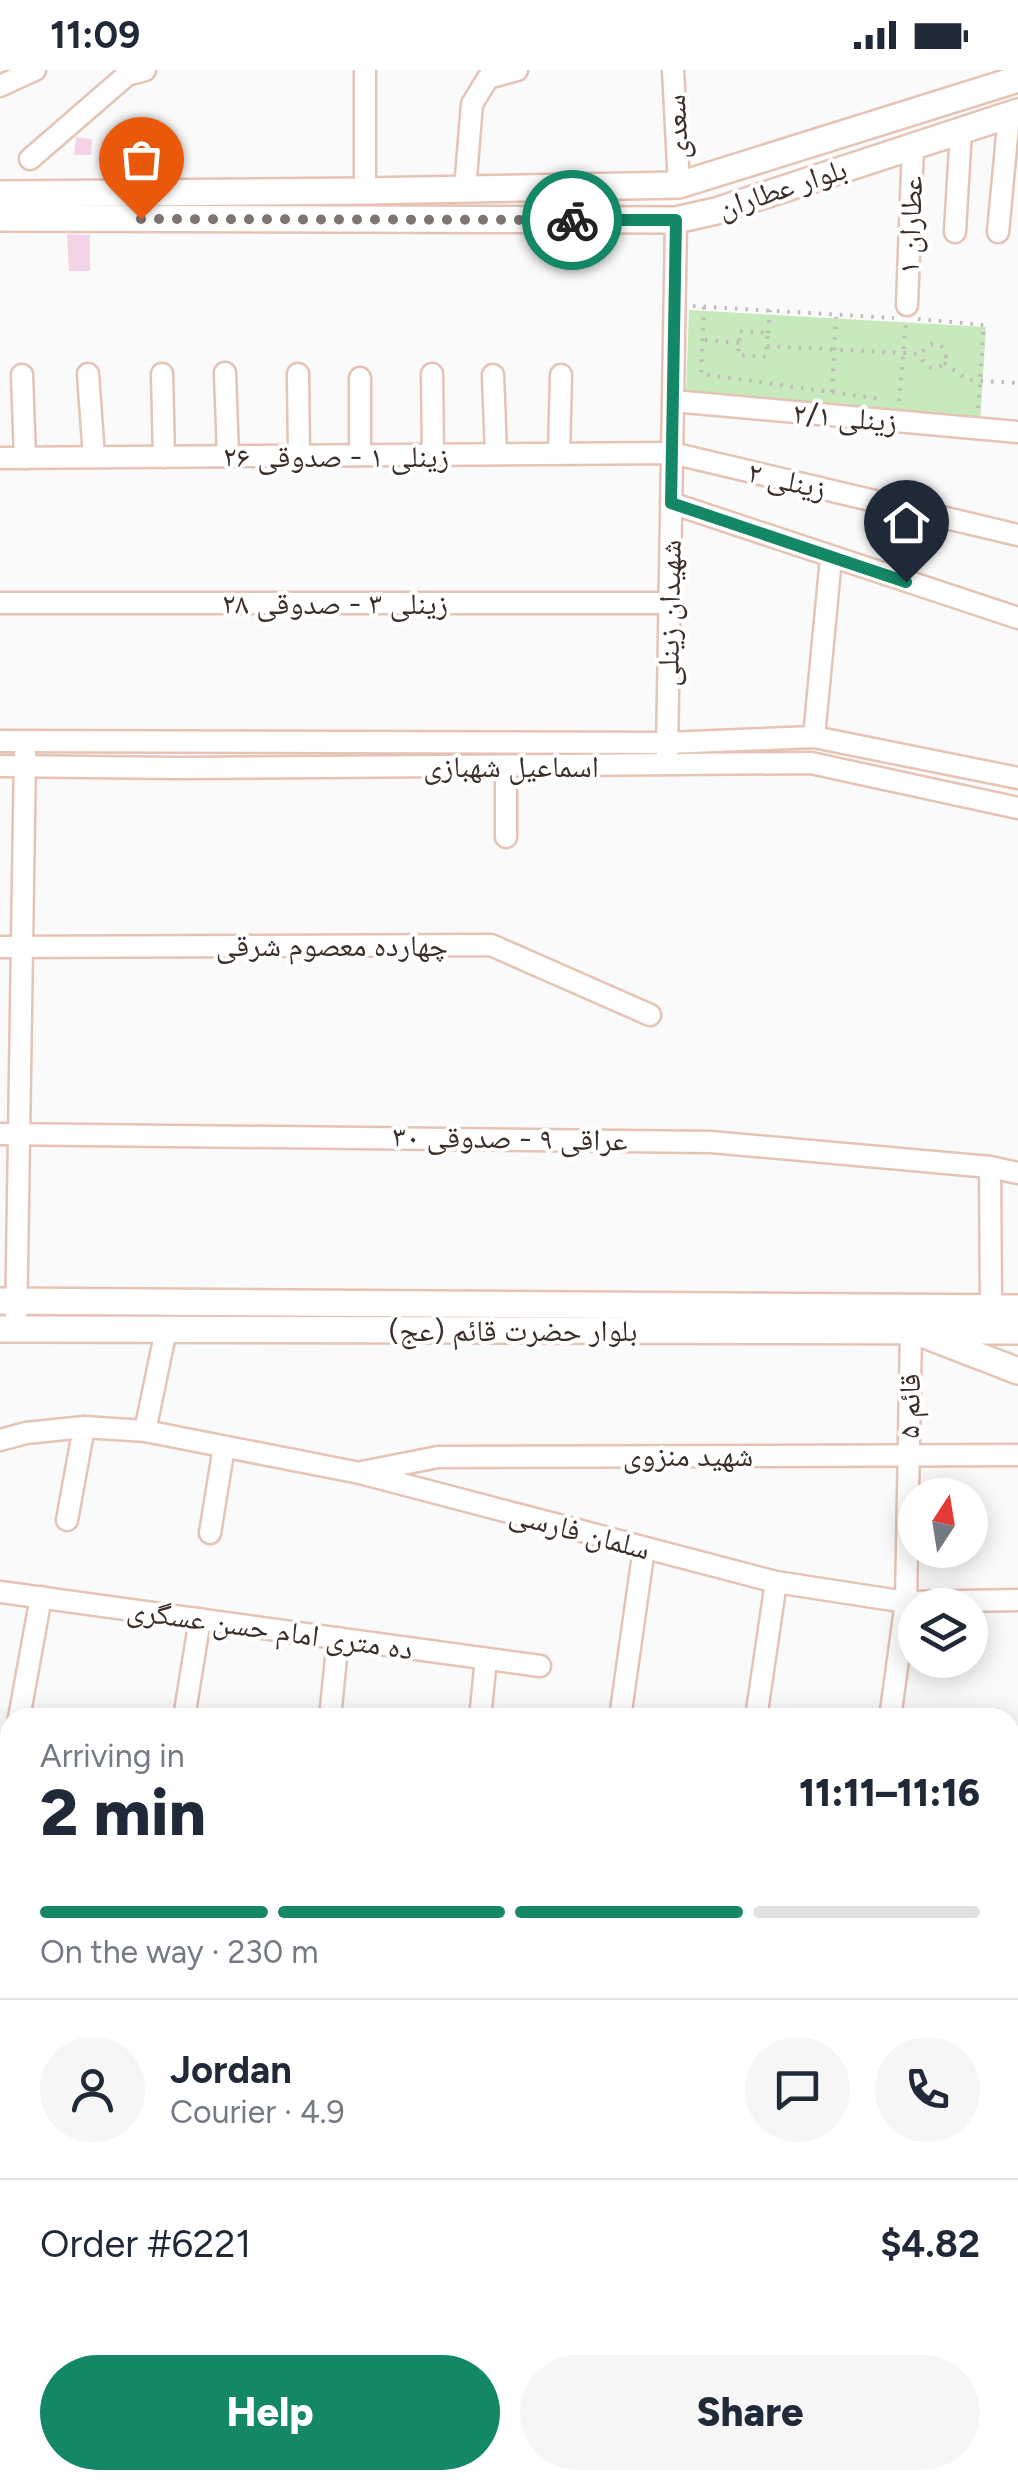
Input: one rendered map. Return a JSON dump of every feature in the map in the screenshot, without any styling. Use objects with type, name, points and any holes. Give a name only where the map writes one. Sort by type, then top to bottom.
[{"type":"main road","name":"بلوار عطاران","points":[[0,194],[365,192],[679,184],[1018,79]]},
{"type":"main road","name":"بلوار عطاران","points":[[0,218],[676,220],[716,211],[1013,114]]},
{"type":"main road","points":[[676,220],[679,184]]},
{"type":"main road","name":"بلوار حضرت قائم (عج)","points":[[8,1301],[906,1319],[1018,1371]]},
{"type":"main road","points":[[906,1319],[1018,1308]]},
{"type":"main road","points":[[906,1319],[1018,1330]]},
{"type":"main road","name":"بلوار حضرت قائم (عج)","points":[[8,1329],[906,1319]]},
{"type":"street","points":[[0,86],[34,70]]},
{"type":"street","points":[[30,159],[127,75],[145,70]]},
{"type":"street","points":[[364,70],[365,192]]},
{"type":"street","points":[[465,188],[472,104],[488,78],[518,70]]},
{"type":"street","name":"سعدی","points":[[673,70],[679,184]]},
{"type":"street","points":[[998,232],[1013,114]]},
{"type":"street","points":[[955,232],[960,130]]},
{"type":"street","name":"عطاران ۱","points":[[906,312],[914,145]]},
{"type":"street","name":"شهیدان زینلی","points":[[667,765],[676,220]]},
{"type":"street","points":[[226,373],[228,456]]},
{"type":"street","points":[[88,374],[94,457]]},
{"type":"street","points":[[162,374],[164,457]]},
{"type":"street","points":[[298,374],[299,456]]},
{"type":"street","points":[[432,374],[433,455]]},
{"type":"street","points":[[22,375],[26,458]]},
{"type":"street","points":[[494,375],[496,454]]},
{"type":"street","points":[[559,454],[561,376]]},
{"type":"street","points":[[360,378],[360,455]]},
{"type":"street","name":"زینلی ۲/۱","points":[[672,400],[1018,432]]},
{"type":"street","name":"زینلی ۱ - صدوقی ۲۶","points":[[0,458],[672,453]]},
{"type":"street","name":"زینلی ۲","points":[[672,453],[1018,535]]},
{"type":"street","points":[[671,503],[1018,618]]},
{"type":"street","points":[[814,737],[831,558]]},
{"type":"street","name":"زینلی ۳ - صدوقی ۲۸","points":[[0,603],[670,603]]},
{"type":"street","name":"اسماعیل شهبازی","points":[[0,741],[667,743],[814,737],[1018,778]]},
{"type":"street","points":[[8,1329],[11,946],[25,741]]},
{"type":"street","name":"اسماعیل شهبازی","points":[[0,766],[811,763],[1018,808]]},
{"type":"street","points":[[506,766],[506,836]]},
{"type":"street","name":"چهارده معصوم شرقی","points":[[11,946],[490,944],[650,1015]]},
{"type":"street","name":"عراقی ۹ - صدوقی ۳۰","points":[[10,1134],[710,1142],[990,1167],[1018,1173]]},
{"type":"street","points":[[990,1167],[990,1308]]},
{"type":"street","name":"قائم ۵","points":[[906,1319],[906,1588]]},
{"type":"street","points":[[145,1431],[166,1330]]},
{"type":"street","points":[[67,1520],[84,1427]]},
{"type":"street","name":"سلمان فارسی","points":[[0,1440],[26,1432],[84,1427],[145,1431],[360,1473],[776,1582],[898,1601]]},
{"type":"street","points":[[210,1533],[224,1446]]},
{"type":"street","name":"شهید منزوی","points":[[360,1473],[438,1457],[1018,1455]]},
{"type":"street","points":[[621,1708],[644,1548]]},
{"type":"street","points":[[757,1708],[776,1582]]},
{"type":"street","name":"ده متری امام حسن عسگری","points":[[0,1592],[540,1666]]},
{"type":"street","points":[[21,1708],[40,1598]]},
{"type":"street","name":"سلمان فارسی","points":[[988,1601],[1018,1600]]},
{"type":"street","points":[[186,1708],[200,1619]]},
{"type":"street","points":[[331,1708],[338,1638]]},
{"type":"street","points":[[481,1708],[486,1659]]},
{"type":"street","name":"قائم ۵","points":[[891,1708],[898,1660]]},
{"type":"path","points":[[674,305],[836,314],[906,312],[984,324],[978,412],[991,413]]},
{"type":"path","points":[[704,307],[701,374],[882,399]]},
{"type":"path","points":[[768,333],[740,331],[738,354],[766,357],[770,310]]},
{"type":"path","points":[[899,401],[906,312]]},
{"type":"path","points":[[832,392],[836,314]]},
{"type":"path","points":[[703,340],[740,343]]},
{"type":"path","points":[[932,344],[941,346],[946,353],[937,368],[928,366],[923,354],[932,344]]},
{"type":"path","points":[[767,346],[923,354]]},
{"type":"path","points":[[944,362],[968,380],[1018,383]]},
{"type":"green space","points":[[689,310],[986,327],[980,424],[686,393]]},
{"type":"building","points":[[76,137],[92,139],[91,155],[74,155]]},
{"type":"building","points":[[67,234],[90,235],[90,271],[69,271]]},
{"type":"way so far","points":[[141,219],[572,220]]},
{"type":"route","points":[[572,220],[676,220],[671,503],[906,582]]}]
